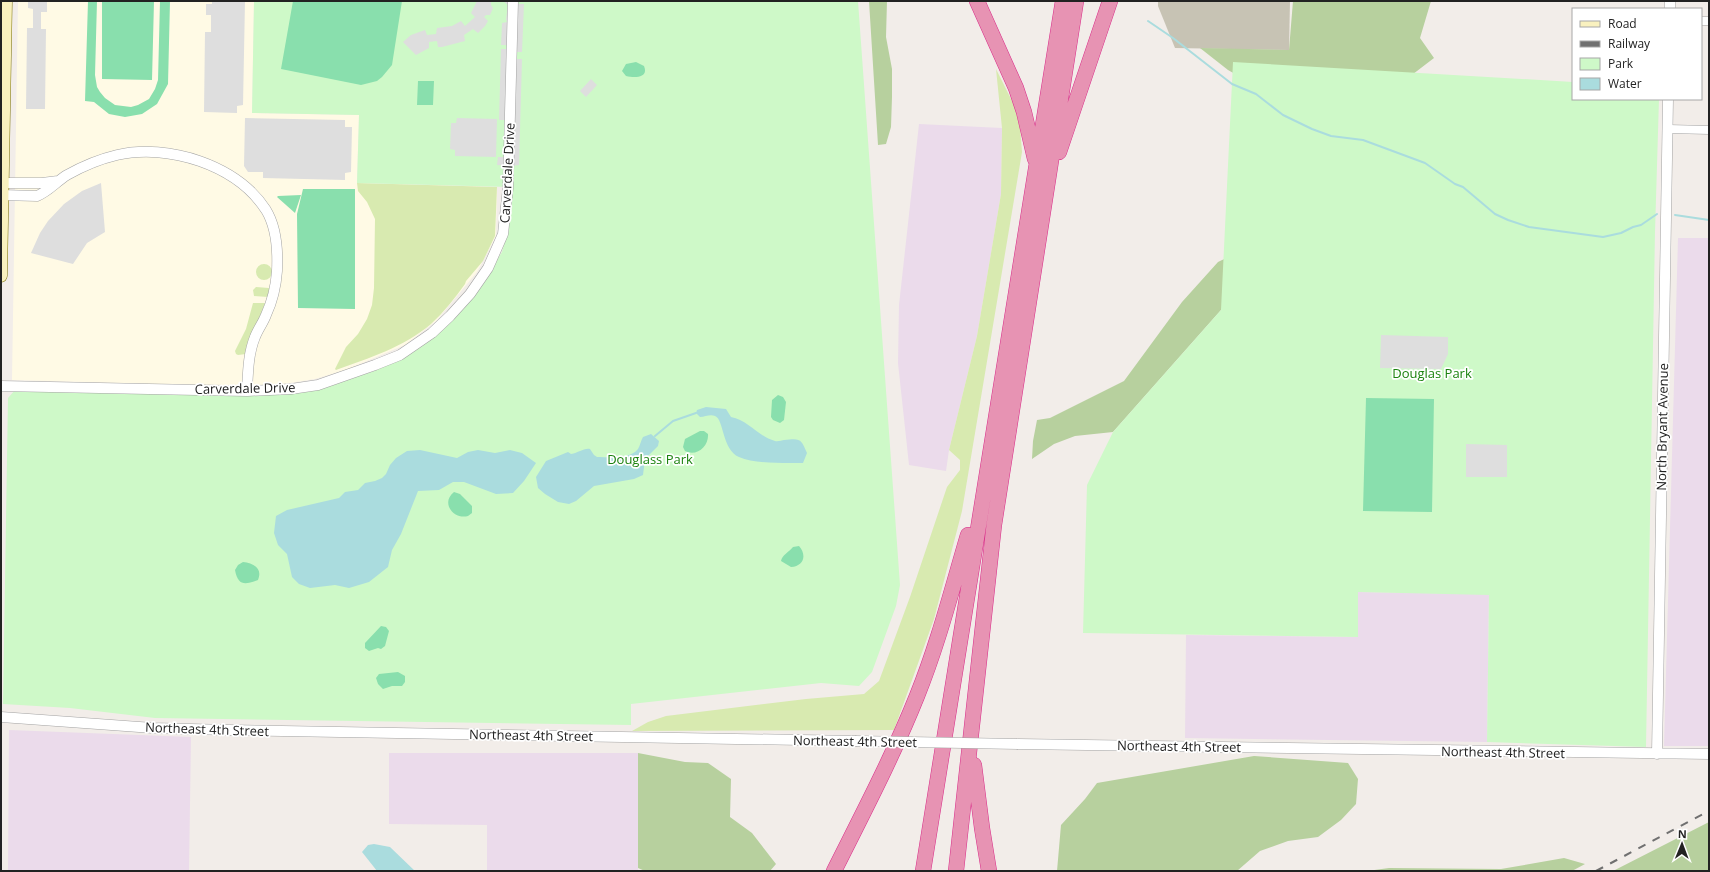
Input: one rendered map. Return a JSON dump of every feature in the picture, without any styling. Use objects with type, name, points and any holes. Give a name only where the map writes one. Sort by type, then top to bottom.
[{"type":"highway","points":[[977,1],[1016,88],[1024,112],[1036,166]]},
{"type":"highway","points":[[923,871],[985,476],[1063,1]]},
{"type":"highway","points":[[956,871],[994,525],[1076,1]]},
{"type":"highway","points":[[1047,185],[1073,114],[1110,1]]},
{"type":"highway","points":[[834,871],[892,756],[918,695],[936,643],[985,476]]},
{"type":"highway","points":[[971,732],[978,800],[989,871]]},
{"type":"highway","points":[[826,871],[863,813]]},
{"type":"main road","points":[[1,276],[3,76],[6,1]]},
{"type":"street","name":"Carverdale Drive","points":[[1,386],[247,391],[285,389],[318,385],[400,354],[432,333],[470,294],[488,268],[503,234],[506,211],[513,1]]},
{"type":"street","name":"North Bryant Avenue","points":[[1657,754],[1668,100]]},
{"type":"street","points":[[1668,128],[1709,130]]},
{"type":"street","points":[[2,189],[37,196],[43,194],[58,181],[86,165],[128,153],[163,152],[185,156],[219,169],[236,180],[258,200],[266,210],[276,239],[277,272],[272,300],[254,337],[251,350],[247,391]]},
{"type":"street","name":"Northeast 4th Street","points":[[1,717],[153,728],[206,730],[1709,754]]},
{"type":"shaded area","points":[[18,1],[254,1],[252,113],[359,115],[357,183],[497,187],[496,236],[477,272],[436,321],[405,345],[348,369],[315,379],[277,385],[234,386],[12,380]]},
{"type":"shaded area","points":[[28,1],[47,1],[47,12],[41,12],[41,29],[46,29],[45,109],[26,109],[27,28],[33,28],[33,9],[28,8]]},
{"type":"shaded area","points":[[212,1],[245,1],[243,105],[237,106],[237,113],[204,112],[205,32],[211,32],[211,15],[206,15],[206,4],[212,4]]},
{"type":"shaded area","points":[[477,1],[497,1],[491,2],[493,8],[490,15],[486,15],[484,17],[488,21],[485,26],[478,33],[473,29],[464,35],[465,41],[442,47],[438,47],[437,41],[429,42],[429,48],[416,55],[403,42],[411,35],[425,30],[427,35],[436,34],[437,28],[452,26],[461,21],[465,26],[475,17],[471,13]]},
{"type":"shaded area","points":[[503,1],[516,1],[519,4],[524,4],[522,52],[516,52],[516,59],[522,59],[519,165],[512,166],[497,165],[498,157],[512,157],[513,120],[499,120],[501,49],[507,49],[507,45],[501,45],[502,23],[507,22],[508,5]]},
{"type":"shaded area","points":[[1158,1],[1290,1],[1289,50],[1175,48],[1158,6]]},
{"type":"shaded area","points":[[591,79],[597,85],[586,97],[580,91]]},
{"type":"shaded area","points":[[245,118],[345,120],[345,127],[352,127],[351,172],[345,173],[345,180],[263,178],[263,172],[248,172],[244,166]]},
{"type":"shaded area","points":[[457,118],[497,119],[496,157],[455,156],[455,150],[450,149],[451,123],[456,123]]},
{"type":"shaded area","points":[[919,124],[1002,128],[1001,194],[977,336],[949,450],[946,471],[909,465],[898,363],[899,305]]},
{"type":"shaded area","points":[[101,183],[105,232],[87,243],[73,264],[31,253],[40,233],[48,221],[64,204],[82,191]]},
{"type":"shaded area","points":[[1678,238],[1709,238],[1709,746],[1664,746]]},
{"type":"shaded area","points":[[1381,335],[1448,337],[1448,354],[1441,369],[1380,368]]},
{"type":"shaded area","points":[[1466,444],[1507,445],[1507,477],[1466,477]]},
{"type":"shaded area","points":[[1358,592],[1489,594],[1487,742],[1185,738],[1186,635],[1357,637]]},
{"type":"shaded area","points":[[9,730],[191,737],[189,871],[8,871]]},
{"type":"shaded area","points":[[389,753],[638,753],[638,871],[487,871],[487,825],[389,824]]},
{"type":"green space","points":[[88,1],[97,1],[95,75],[97,87],[105,98],[115,105],[131,107],[149,99],[155,89],[158,80],[160,1],[170,1],[168,84],[157,104],[142,114],[125,117],[109,114],[94,102],[85,101]]},
{"type":"green space","points":[[102,1],[154,1],[152,80],[102,79]]},
{"type":"green space","name":"Douglass Park","points":[[254,1],[858,1],[900,585],[896,606],[872,672],[859,686],[821,683],[631,704],[631,725],[155,718],[70,708],[3,704],[8,398],[15,390],[283,395],[326,387],[374,371],[410,354],[443,330],[473,296],[502,252],[510,221],[511,187],[357,183],[359,115],[252,113]]},
{"type":"green space","points":[[293,1],[402,1],[392,65],[377,81],[361,85],[281,69]]},
{"type":"green space","points":[[869,1],[887,1],[886,37],[892,69],[891,127],[886,144],[878,145]]},
{"type":"green space","points":[[1293,1],[1431,1],[1420,38],[1434,58],[1400,84],[1293,107],[1228,70],[1200,48],[1289,50]]},
{"type":"green space","points":[[636,62],[644,66],[645,73],[637,77],[626,76],[622,71],[626,64]]},
{"type":"green space","name":"Douglas Park","points":[[1233,62],[1572,82],[1572,100],[1659,100],[1655,232],[1646,747],[1487,742],[1489,595],[1358,592],[1358,637],[1083,633],[1087,485],[1113,432],[1221,310]]},
{"type":"green space","points":[[996,69],[1014,105],[1020,126],[1022,152],[962,511],[934,619],[894,730],[632,731],[648,722],[666,716],[806,699],[864,694],[879,681],[910,597],[947,487],[960,470],[960,460],[949,450],[977,336],[1001,194],[1002,128]]},
{"type":"green space","points":[[418,81],[434,81],[433,105],[417,105]]},
{"type":"green space","points":[[357,183],[497,187],[495,236],[483,261],[466,281],[449,305],[431,324],[421,332],[398,345],[336,370],[335,369],[346,347],[358,334],[367,319],[372,305],[374,288],[375,219],[367,202],[358,191]]},
{"type":"green space","points":[[303,189],[355,189],[355,309],[298,308],[297,214]]},
{"type":"green space","points":[[301,195],[295,213],[277,197],[278,196]]},
{"type":"green space","points":[[1255,244],[1221,310],[1113,432],[1075,436],[1054,444],[1032,459],[1033,441],[1037,420],[1050,418],[1124,381],[1182,302],[1218,262]]},
{"type":"green space","points":[[264,264],[270,266],[272,272],[270,278],[264,280],[258,278],[256,272],[258,266]]},
{"type":"green space","points":[[256,287],[269,288],[270,290],[268,297],[254,296],[253,290]]},
{"type":"green space","points":[[253,303],[265,303],[246,354],[238,355],[235,351],[246,329]]},
{"type":"green space","points":[[778,395],[783,397],[786,402],[784,420],[780,423],[773,420],[771,417],[772,400]]},
{"type":"green space","points":[[1366,398],[1434,399],[1432,512],[1363,511]]},
{"type":"green space","points":[[700,431],[704,431],[708,434],[707,443],[694,453],[685,451],[683,447],[685,439]]},
{"type":"green space","points":[[454,492],[460,494],[472,506],[472,513],[468,516],[463,517],[450,510],[448,501]]},
{"type":"green space","points":[[799,546],[803,553],[803,560],[799,565],[791,567],[781,561],[784,555],[793,547]]},
{"type":"green space","points":[[243,562],[253,565],[258,569],[258,580],[249,583],[240,582],[235,570],[238,565]]},
{"type":"green space","points":[[381,626],[386,627],[389,631],[385,646],[381,649],[378,648],[369,651],[365,648],[365,643]]},
{"type":"green space","points":[[398,672],[405,676],[405,682],[402,686],[392,686],[383,689],[378,684],[376,678],[379,674]]},
{"type":"green space","points":[[638,753],[685,762],[708,763],[731,779],[730,817],[752,833],[776,864],[770,871],[645,871],[638,868]]},
{"type":"green space","points":[[1254,756],[1348,763],[1358,779],[1356,804],[1341,820],[1318,837],[1288,841],[1260,851],[1237,871],[1057,871],[1061,825],[1085,799],[1097,783]]},
{"type":"green space","points":[[1709,822],[1709,871],[1613,871]]},
{"type":"green space","points":[[1564,858],[1585,864],[1572,871],[1367,871],[1389,868],[1501,869]]},
{"type":"water","points":[[706,407],[726,409],[731,417],[743,421],[769,439],[776,441],[794,439],[800,440],[807,453],[803,463],[762,462],[739,457],[729,448],[718,418],[711,415],[700,417],[696,413],[697,410]]},
{"type":"water","points":[[651,434],[659,441],[658,446],[645,459],[643,475],[634,479],[594,486],[576,501],[569,504],[558,502],[538,488],[536,477],[546,461],[568,452],[571,454],[588,449],[590,449],[597,457],[629,455],[638,449],[643,437]]},
{"type":"water","points":[[420,450],[457,458],[468,452],[478,450],[495,453],[510,450],[522,453],[536,463],[524,481],[513,493],[496,494],[464,482],[453,482],[439,490],[418,491],[401,534],[392,550],[388,567],[369,582],[349,588],[335,585],[310,588],[299,584],[292,577],[287,554],[278,545],[274,533],[276,516],[287,510],[339,498],[345,492],[358,490],[365,483],[382,478],[396,458],[407,451]]},
{"type":"water","points":[[374,844],[390,847],[415,871],[377,871],[362,852],[368,845]]},
{"type":"waterway","points":[[1148,21],[1173,38],[1232,84],[1256,94],[1283,115],[1312,129],[1331,136],[1363,140],[1425,163],[1455,184],[1463,187],[1495,214],[1508,220],[1529,227],[1603,237],[1621,233],[1641,225],[1657,214]]},
{"type":"waterway","points":[[1675,215],[1709,220]]},
{"type":"waterway","points":[[655,436],[673,421],[696,413]]},
{"type":"railway","points":[[1596,871],[1709,811]]}]
